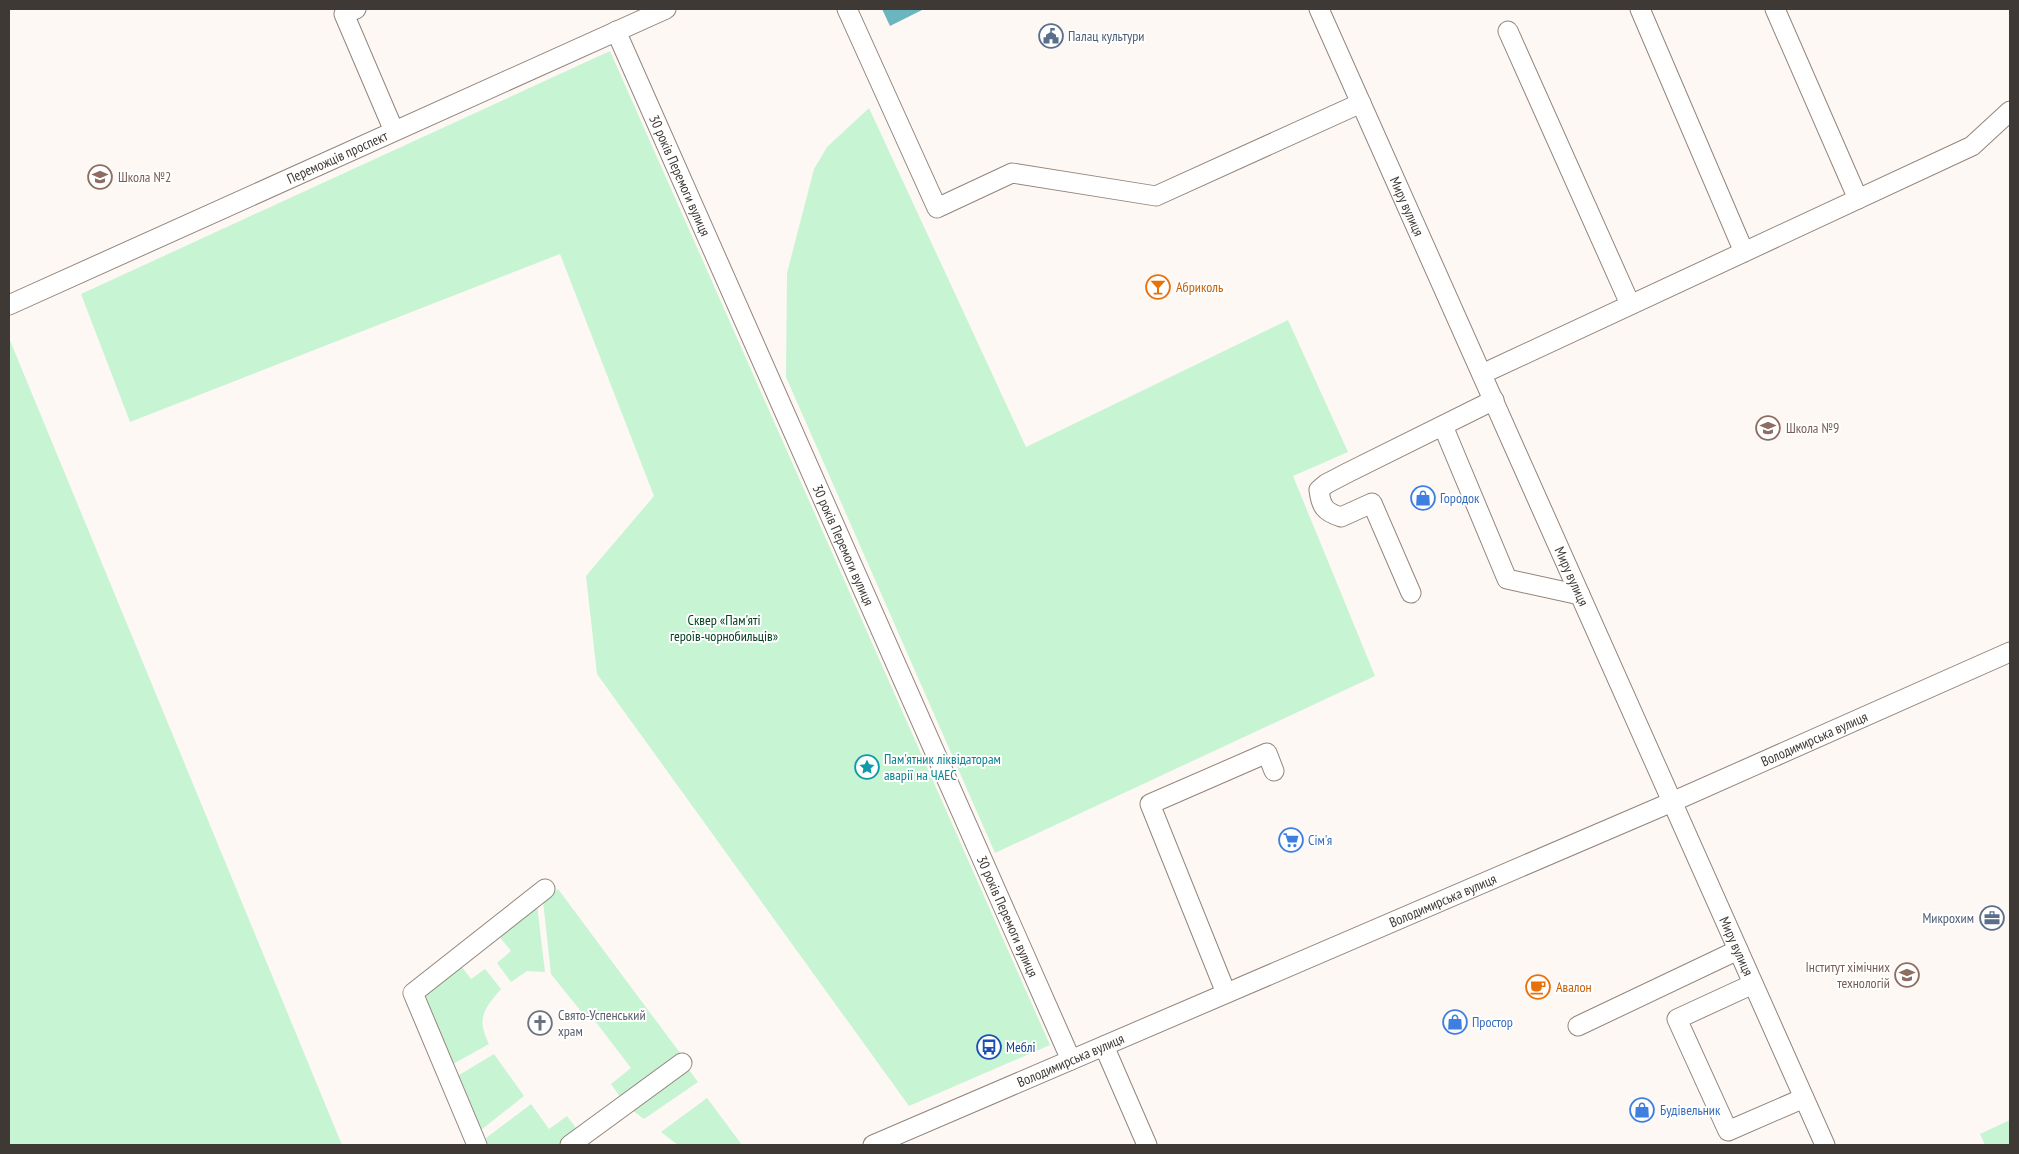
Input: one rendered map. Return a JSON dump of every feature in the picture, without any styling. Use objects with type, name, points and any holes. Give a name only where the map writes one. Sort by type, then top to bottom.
[{"type":"street","points":[[356,9],[344,14],[394,131]]},
{"type":"street","name":"Переможців проспект","points":[[9,305],[616,31],[635,15],[666,9]]},
{"type":"street","points":[[846,9],[937,208],[1012,173],[1156,196],[1361,104]]},
{"type":"street","name":"Миру вулиця","points":[[1319,9],[1825,1145]]},
{"type":"street","points":[[1640,9],[1744,252]]},
{"type":"street","points":[[1775,9],[1858,199]]},
{"type":"street","name":"30 років Перемоги вулиця","points":[[616,31],[1070,1060]]},
{"type":"street","points":[[1508,31],[1630,304]]},
{"type":"street","points":[[1482,374],[1972,146],[2010,111]]},
{"type":"street","points":[[1411,593],[1372,503],[1341,517],[1330,513],[1320,503],[1319,490],[1326,484],[1494,400]]},
{"type":"street","points":[[1443,426],[1507,579],[1580,595]]},
{"type":"street","name":"Володимирська вулиця","points":[[873,1145],[1672,802],[2010,652]]},
{"type":"street","points":[[1226,993],[1150,804],[1267,753],[1274,771]]},
{"type":"street","points":[[477,1145],[413,993],[544,889]]},
{"type":"street","points":[[1578,1026],[1738,950]]},
{"type":"street","points":[[1753,984],[1677,1019],[1728,1131],[1804,1098]]},
{"type":"street","points":[[1104,1046],[1147,1145]]},
{"type":"street","points":[[570,1145],[682,1063]]},
{"type":"green space","name":"Сквер «Пам'яті героїв-чорнобильців»","points":[[610,51],[1050,1045],[909,1106],[597,674],[586,576],[654,496],[560,254],[130,422],[81,294]]},
{"type":"green space","points":[[869,108],[1026,447],[1288,320],[1348,452],[1293,476],[1375,676],[995,853],[786,377],[787,273],[814,169],[827,147]]},
{"type":"green space","points":[[9,338],[342,1145],[9,1145]]},
{"type":"green space","points":[[558,889],[683,1057],[623,1101],[611,1084],[631,1068],[592,1017],[588,1020],[551,974],[543,901]]},
{"type":"green space","points":[[537,905],[545,972],[527,971],[511,982],[497,963],[511,951],[499,936]]},
{"type":"green space","points":[[461,966],[471,979],[485,969],[501,989],[490,1002],[484,1014],[483,1027],[489,1044],[453,1064],[423,995]]},
{"type":"green space","points":[[494,1054],[524,1096],[481,1130],[459,1075]]},
{"type":"green space","points":[[687,1067],[698,1082],[644,1119],[628,1107]]},
{"type":"green space","points":[[707,1098],[742,1145],[678,1145],[661,1132]]},
{"type":"green space","points":[[531,1104],[549,1129],[567,1116],[579,1132],[562,1145],[488,1145],[486,1138]]},
{"type":"green space","points":[[2010,1120],[2010,1145],[1985,1145],[1980,1134]]},
{"type":"water","points":[[882,9],[922,9],[922,10],[890,26]]},
{"type":"place","name":"Палац культури","points":[[1051,36]]},
{"type":"place","name":"Школа №2","points":[[100,177]]},
{"type":"place","name":"Абриколь","points":[[1158,287]]},
{"type":"place","name":"Школа №9","points":[[1768,428]]},
{"type":"place","name":"Городок","points":[[1423,498]]},
{"type":"place","name":"Пам'ятник ліквідаторам аварії на ЧАЕС","points":[[867,767]]},
{"type":"place","name":"Сім'я","points":[[1291,840]]},
{"type":"place","name":"Микрохим","points":[[1992,918]]},
{"type":"place","name":"Інститут хімічних технологій","points":[[1907,975]]},
{"type":"place","name":"Авалон","points":[[1538,987]]},
{"type":"place","name":"Простор","points":[[1455,1022]]},
{"type":"place","name":"Свято-Успенський храм","points":[[540,1023]]},
{"type":"place","name":"Меблі","points":[[989,1047]]},
{"type":"place","name":"Будівельник","points":[[1642,1110]]}]
